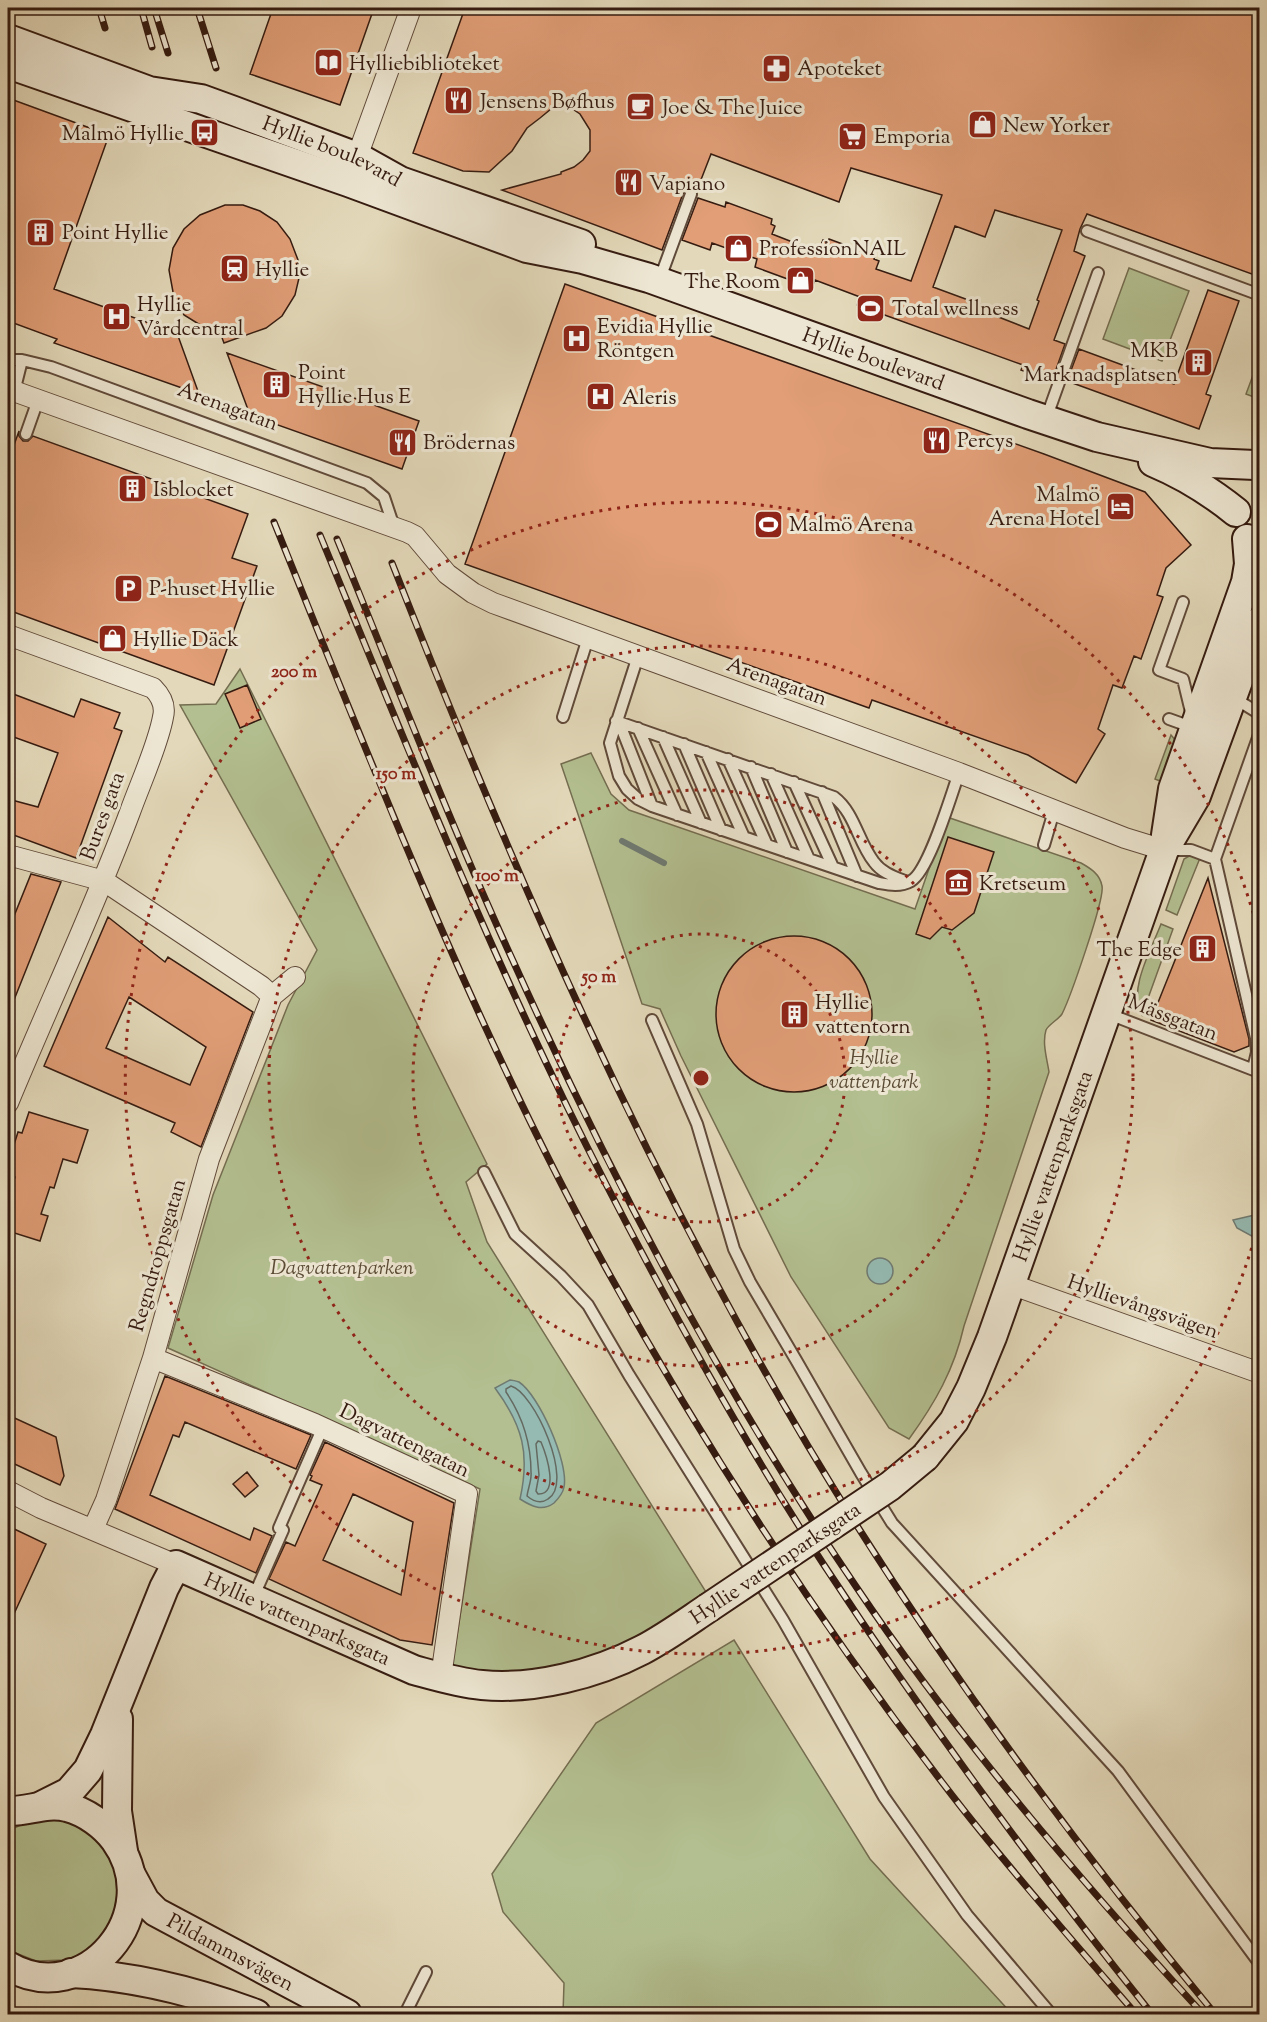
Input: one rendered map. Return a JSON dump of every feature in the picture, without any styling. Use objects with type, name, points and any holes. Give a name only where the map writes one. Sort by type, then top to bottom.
[{"type":"street","points":[[352,169],[411,8]]},
{"type":"street","name":"Hyllie boulevard","points":[[8,39],[149,91],[201,99],[352,169]]},
{"type":"street","name":"Hyllie boulevard","points":[[8,64],[352,169],[400,181],[597,250],[619,259],[654,280],[1097,437],[1210,463],[1257,463]]},
{"type":"street","name":"Arenagatan","points":[[11,391],[415,536],[447,574],[473,593],[493,603],[959,773],[1125,838],[1164,850]]},
{"type":"street","name":"Hyllie boulevard","points":[[1097,437],[1179,473],[1209,491],[1236,512]]},
{"type":"street","points":[[1236,512],[1236,498],[1240,484],[1248,471],[1257,463]]},
{"type":"street","name":"Hyllie vattenparksgata","points":[[1164,850],[1181,723],[1246,582],[1253,544],[1240,526],[1236,512]]},
{"type":"street","name":"Hyllie vattenparksgata","points":[[8,1491],[41,1508],[253,1598],[414,1670],[483,1685],[519,1685],[592,1672],[643,1650],[890,1486],[925,1457],[954,1421],[971,1388],[1164,850],[1196,796],[1260,621]]},
{"type":"street","name":"Bures gata","points":[[8,635],[153,688],[161,696],[164,705],[164,716],[104,881],[8,1103]]},
{"type":"street","points":[[8,855],[104,881],[261,986],[272,996]]},
{"type":"street","name":"Regndroppsgatan","points":[[93,1529],[106,1500],[153,1358],[209,1160],[272,996],[295,977]]},
{"type":"street","name":"Hyllievångsvägen","points":[[1010,1284],[1260,1373]]},
{"type":"street","name":"Dagvattengatan","points":[[153,1358],[205,1377],[323,1427],[467,1494],[441,1677]]},
{"type":"street","points":[[43,1805],[69,1792],[88,1770],[118,1704],[164,1588],[176,1565]]},
{"type":"street","points":[[118,1704],[117,1811],[127,1862]]},
{"type":"street","name":"Pildammsvägen","points":[[10,1813],[43,1805],[67,1808],[90,1817],[109,1832],[127,1862],[145,1901],[156,1912],[347,2014]]},
{"type":"street","name":"Pildammsvägen","points":[[71,1973],[94,1963],[113,1946],[126,1923],[132,1899],[127,1862]]},
{"type":"street","name":"Pildammsvägen","points":[[8,1966],[16,1971],[42,1977],[71,1973],[106,1975],[171,1987],[256,2014]]},
{"type":"street","points":[[8,1989],[42,1977]]},
{"type":"lane","points":[[654,280],[692,194]]},
{"type":"lane","points":[[1087,231],[1260,295]]},
{"type":"lane","points":[[1045,420],[1098,273]]},
{"type":"lane","name":"Arenagatan","points":[[8,360],[22,360],[51,367],[367,483],[384,497],[394,527]]},
{"type":"lane","name":"Arenagatan","points":[[11,391],[22,360]]},
{"type":"lane","points":[[26,434],[38,400]]},
{"type":"lane","points":[[1181,723],[1183,679],[1159,670],[1183,602]]},
{"type":"lane","points":[[563,717],[588,638]]},
{"type":"lane","points":[[638,656],[610,743],[619,776],[627,789],[638,799],[652,806],[857,876],[897,886],[913,880],[925,865],[959,773]]},
{"type":"lane","points":[[1232,697],[1260,714]]},
{"type":"lane","points":[[617,721],[822,792],[841,803],[874,862],[888,874],[907,882]]},
{"type":"lane","points":[[617,721],[652,806]]},
{"type":"lane","points":[[638,728],[677,815]]},
{"type":"lane","points":[[1257,1071],[1256,1038],[1215,859],[1260,732]]},
{"type":"lane","points":[[663,737],[700,823]]},
{"type":"lane","points":[[684,744],[721,830]]},
{"type":"lane","points":[[706,752],[744,837]]},
{"type":"lane","points":[[728,759],[767,845]]},
{"type":"lane","points":[[750,767],[788,852]]},
{"type":"lane","points":[[771,774],[809,859]]},
{"type":"lane","points":[[795,782],[833,867]]},
{"type":"lane","points":[[822,792],[857,876]]},
{"type":"lane","points":[[1044,845],[1054,811]]},
{"type":"lane","points":[[1164,850],[1191,850],[1215,859]]},
{"type":"lane","name":"Mässgatan","points":[[1106,1012],[1257,1071]]},
{"type":"lane","points":[[652,1020],[697,1124],[734,1249],[750,1282],[892,1523],[1118,1772],[1260,1964]]},
{"type":"lane","points":[[484,1172],[515,1234],[561,1276],[588,1305],[629,1375],[783,1620],[884,1797],[967,1915],[1051,2014]]},
{"type":"lane","points":[[253,1598],[283,1530],[279,1528],[323,1427]]},
{"type":"lane","points":[[405,2014],[426,1972]]},
{"type":"green space","points":[[1129,268],[1189,291],[1162,361],[1103,339]]},
{"type":"green space","points":[[1259,359],[1259,399],[1246,394]]},
{"type":"green space","name":"Dagvattenparken","points":[[240,669],[487,1164],[466,1182],[487,1242],[706,1592],[662,1624],[613,1651],[568,1666],[522,1673],[475,1671],[452,1667],[480,1489],[168,1348],[213,1195],[288,1005],[317,950],[180,705],[216,704]]},
{"type":"green space","points":[[1171,735],[1176,741],[1165,783],[1155,779]]},
{"type":"green space","name":"Hyllie vattenpark","points":[[591,753],[611,794],[629,810],[915,909],[947,817],[1081,863],[1094,872],[1101,882],[1098,909],[1072,989],[1062,1014],[1046,1030],[1045,1046],[1049,1072],[955,1357],[935,1399],[909,1439],[889,1428],[791,1277],[660,1009],[642,1004],[561,764]]},
{"type":"green space","points":[[1191,855],[1200,858],[1177,915],[1166,910],[1184,859]]},
{"type":"green space","points":[[1161,924],[1173,929],[1142,1015],[1137,994],[1139,982],[1142,969]]},
{"type":"green space","points":[[734,1640],[870,1859],[1012,2014],[563,2014],[564,1983],[503,1912],[492,1874],[596,1723]]},
{"type":"green space","points":[[60,1819],[74,1823],[101,1840],[115,1863],[119,1905],[99,1941],[84,1953],[66,1960],[36,1961],[8,1950],[8,1831],[29,1821]]},
{"type":"water","points":[[1259,1214],[1259,1240],[1237,1228],[1233,1220]]},
{"type":"water","points":[[880,1258],[890,1261],[893,1271],[890,1281],[880,1284],[870,1281],[867,1271],[870,1261]]},
{"type":"water","points":[[510,1380],[519,1382],[535,1401],[551,1430],[562,1462],[563,1489],[560,1496],[550,1506],[541,1508],[532,1506],[520,1499],[524,1468],[522,1441],[512,1415],[495,1388]]},
{"type":"building","points":[[273,8],[374,8],[340,105],[250,74]]},
{"type":"building","name":"Emporia","points":[[465,8],[1260,8],[1260,277],[1087,214],[1074,251],[1085,256],[1054,340],[1065,344],[1052,381],[1021,370],[1023,365],[857,305],[860,297],[815,280],[812,288],[755,267],[757,259],[712,243],[710,250],[682,240],[698,198],[725,207],[726,202],[772,219],[771,224],[775,226],[772,234],[818,252],[823,240],[828,242],[829,239],[875,256],[874,259],[879,261],[876,269],[911,281],[942,195],[851,168],[839,202],[711,154],[697,190],[690,187],[684,191],[662,250],[502,190],[561,174],[583,160],[590,151],[590,130],[580,114],[571,108],[562,106],[551,109],[527,128],[512,151],[489,172],[463,171],[413,153]],"holes":[[[995,210],[1062,230],[1029,329],[996,316],[998,311],[933,287],[955,226],[985,237]]]},
{"type":"building","name":"Point Hyllie","points":[[8,98],[109,135],[54,289],[177,333],[199,394],[54,343],[57,339],[8,321]]},
{"type":"building","points":[[225,205],[243,205],[260,211],[277,222],[290,239],[298,260],[299,278],[295,295],[282,316],[266,328],[224,343],[221,335],[184,315],[173,292],[169,270],[173,248],[184,229],[200,215]]},
{"type":"building","name":"Malmö Arena","points":[[565,284],[1145,492],[1191,545],[1166,568],[1157,595],[1163,597],[1141,659],[1134,656],[1122,688],[1113,685],[1098,729],[1105,734],[1076,783],[1028,755],[872,700],[869,708],[465,564]]},
{"type":"building","name":"MKB Marknadsplatsen","points":[[1208,290],[1239,301],[1206,394],[1211,396],[1199,429],[1067,381],[1079,349],[1174,384]]},
{"type":"building","name":"Point Hyllie Hus E","points":[[227,353],[419,421],[402,469],[250,415]]},
{"type":"building","name":"P-huset Hyllie","points":[[19,431],[19,436],[23,441],[28,441],[33,436],[248,514],[232,558],[257,566],[214,685],[8,610],[8,462]]},
{"type":"building","points":[[247,685],[261,719],[240,728],[225,694]]},
{"type":"building","points":[[8,692],[74,717],[81,699],[120,713],[114,728],[122,731],[76,858],[8,833],[8,799],[38,807],[58,753],[8,735]]},
{"type":"building","name":"Kretseum","points":[[948,837],[994,852],[974,913],[952,930],[942,927],[930,939],[916,934]]},
{"type":"building","points":[[31,874],[61,882],[8,1015],[8,931]]},
{"type":"building","name":"The Edge","points":[[1208,878],[1249,1039],[1249,1046],[1234,1052],[1151,1020]]},
{"type":"building","points":[[108,917],[165,962],[168,957],[253,1012],[201,1147],[171,1132],[175,1123],[44,1066]],"holes":[[[129,997],[206,1047],[190,1085],[106,1048]]]},
{"type":"building","name":"Hyllie vattentorn","points":[[794,936],[809,937],[824,942],[838,949],[849,959],[859,970],[866,984],[871,999],[871,1029],[866,1044],[859,1058],[849,1069],[838,1079],[824,1086],[809,1091],[794,1092],[779,1091],[764,1086],[750,1079],[739,1069],[729,1058],[722,1044],[717,1029],[716,1014],[717,999],[722,984],[729,970],[739,959],[750,949],[764,942],[779,937]]},
{"type":"building","points":[[29,1112],[88,1130],[77,1163],[63,1159],[54,1188],[50,1187],[41,1214],[48,1216],[40,1241],[8,1231],[8,1199],[15,1177],[8,1175],[8,1164],[18,1132],[22,1133]]},
{"type":"building","points":[[165,1376],[311,1435],[296,1469],[185,1422],[179,1437],[173,1435],[150,1495],[250,1540],[254,1528],[272,1536],[256,1573],[115,1509]]},
{"type":"building","points":[[8,1415],[56,1437],[64,1476],[60,1485],[8,1461]]},
{"type":"building","points":[[325,1442],[454,1503],[432,1645],[400,1640],[269,1579],[286,1542],[295,1546],[322,1485],[310,1480],[312,1476],[310,1475]],"holes":[[[353,1494],[413,1522],[401,1595],[323,1560]]]},
{"type":"building","points":[[247,1472],[258,1486],[245,1497],[233,1484]]},
{"type":"building","points":[[8,1526],[46,1544],[8,1627]]},
{"type":"waterway","points":[[622,841],[664,863]]},
{"type":"railway","points":[[99,8],[105,28]]},
{"type":"railway","points":[[141,8],[152,47]]},
{"type":"railway","points":[[154,8],[168,53]]},
{"type":"railway","points":[[197,8],[216,68]]},
{"type":"railway","points":[[274,522],[389,807],[471,995],[559,1179],[647,1340],[730,1478],[865,1679],[983,1834],[1136,2014]]},
{"type":"railway","points":[[320,535],[456,864],[529,1026],[607,1186],[711,1378],[766,1473],[824,1565],[902,1680],[1024,1850],[1152,2014]]},
{"type":"railway","points":[[337,539],[490,911],[629,1203],[714,1359],[806,1511],[894,1642],[935,1697],[1065,1859],[1203,2014]]},
{"type":"railway","points":[[392,563],[484,789],[582,1013],[634,1123],[747,1340],[854,1521],[950,1667],[1105,1878],[1215,2014]]},
{"type":"place","name":"Hylliebiblioteket","points":[[328,63]]},
{"type":"place","name":"Apoteket","points":[[776,68]]},
{"type":"place","name":"Jensens Bøfhus","points":[[459,101]]},
{"type":"place","name":"Joe & The Juice","points":[[641,107]]},
{"type":"place","name":"New Yorker","points":[[982,125]]},
{"type":"place","name":"Malmö Hyllie","points":[[205,133]]},
{"type":"place","name":"Emporia","points":[[853,136]]},
{"type":"place","name":"Vapiano","points":[[628,183]]},
{"type":"place","name":"Point Hyllie","points":[[41,232]]},
{"type":"place","name":"ProfessionNAIL","points":[[738,248]]},
{"type":"place","name":"Hyllie","points":[[234,269]]},
{"type":"place","name":"The Room","points":[[801,281]]},
{"type":"place","name":"Total wellness","points":[[871,308]]},
{"type":"place","name":"Hyllie Vårdcentral","points":[[116,316]]},
{"type":"place","name":"Evidia Hyllie Röntgen","points":[[576,338]]},
{"type":"place","name":"MKB Marknadsplatsen","points":[[1199,362]]},
{"type":"place","name":"Point Hyllie Hus E","points":[[277,384]]},
{"type":"place","name":"Aleris","points":[[601,397]]},
{"type":"place","name":"Percys","points":[[936,440]]},
{"type":"place","name":"Brödernas","points":[[402,442]]},
{"type":"place","name":"Isblocket","points":[[132,489]]},
{"type":"place","name":"Malmö Arena Hotel","points":[[1121,506]]},
{"type":"place","name":"Malmö Arena","points":[[768,524]]},
{"type":"place","name":"P-huset Hyllie","points":[[128,588]]},
{"type":"place","name":"Hyllie Däck","points":[[112,639]]},
{"type":"place","name":"Kretseum","points":[[958,883]]},
{"type":"place","name":"The Edge","points":[[1203,949]]},
{"type":"place","name":"Hyllie vattentorn","points":[[794,1014]]}]
